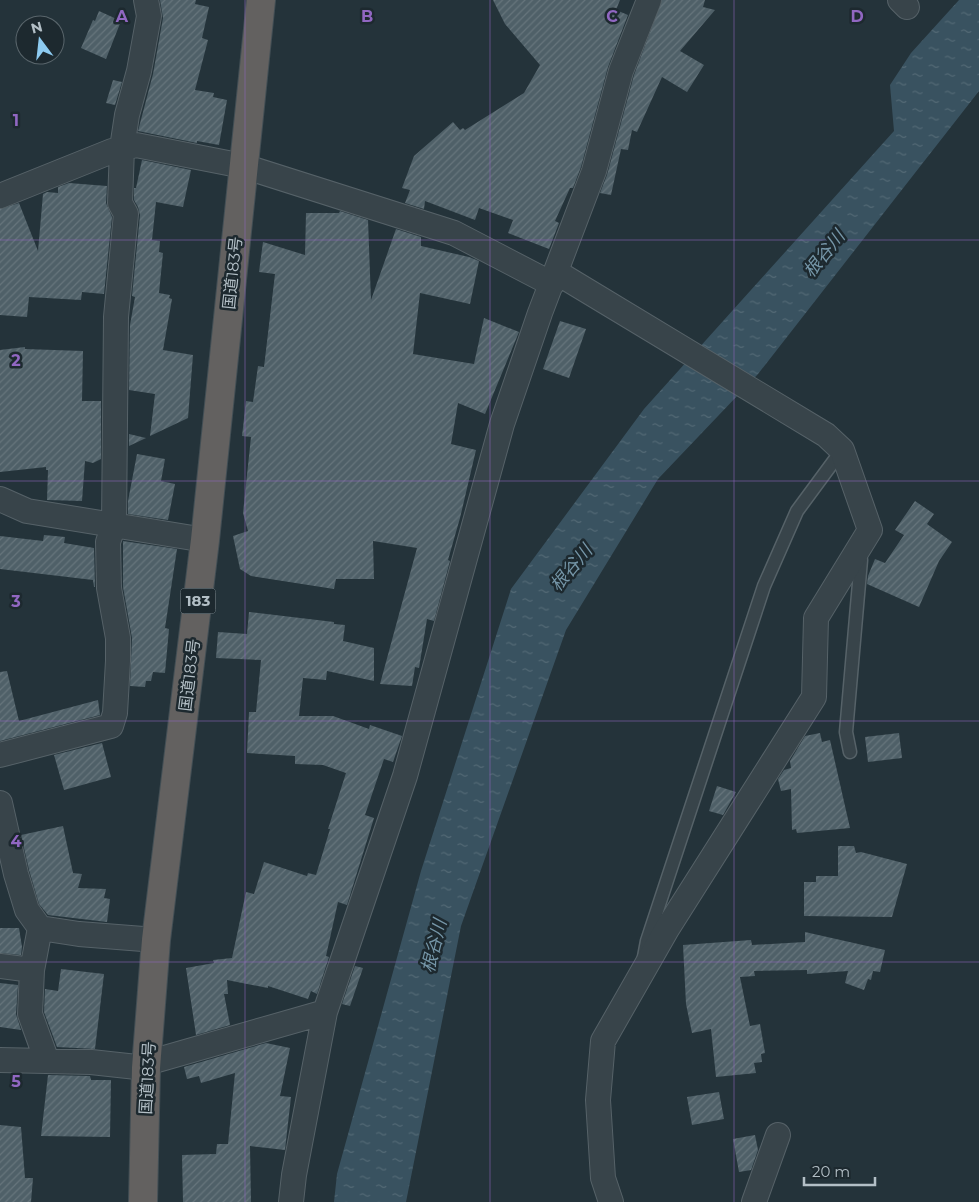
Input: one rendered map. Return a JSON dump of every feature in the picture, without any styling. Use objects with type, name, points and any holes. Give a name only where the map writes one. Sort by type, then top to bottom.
[{"type":"highway","name":"国道183号","points":[[143,1202],[147,1066],[156,940],[205,540],[261,0]]},
{"type":"street","points":[[0,755],[111,726],[115,713],[118,638],[110,588],[108,542],[114,525],[116,317],[126,214],[120,203],[122,148],[127,115],[139,71],[149,16],[146,0]]},
{"type":"street","points":[[291,1202],[294,1175],[325,1012],[404,776],[502,424],[540,313],[594,171],[622,71],[648,0]]},
{"type":"street","points":[[0,196],[122,148],[136,145],[243,166],[454,233],[554,278],[624,313],[834,443],[870,530],[816,618],[814,697],[666,929],[603,1041],[598,1100],[603,1178],[611,1202]]},
{"type":"street","points":[[0,499],[27,511],[205,540]]},
{"type":"street","points":[[0,804],[8,874],[27,910],[40,928],[79,934],[156,940]]},
{"type":"street","points":[[40,928],[32,970],[30,1014],[47,1061]]},
{"type":"street","points":[[0,966],[32,970]]},
{"type":"street","points":[[0,1060],[91,1062],[147,1066],[325,1012]]},
{"type":"street","points":[[754,1202],[778,1135]]},
{"type":"lane","points":[[640,975],[647,941],[764,586],[797,511],[834,443]]},
{"type":"lane","points":[[850,752],[846,732],[861,560],[857,552]]},
{"type":"water","name":"根谷川","points":[[959,0],[979,0],[979,91],[758,374],[658,479],[566,630],[461,926],[406,1202],[334,1202],[337,1174],[421,871],[511,589],[644,409],[894,131],[890,85],[911,53]]},
{"type":"building","points":[[160,0],[196,0],[195,4],[209,7],[202,38],[208,40],[195,90],[214,93],[213,97],[227,100],[219,145],[197,141],[197,143],[138,131],[153,74],[163,18]]},
{"type":"building","points":[[493,0],[620,0],[616,10],[628,15],[608,67],[581,167],[573,188],[570,188],[555,221],[559,223],[549,249],[508,233],[513,220],[479,208],[475,220],[425,201],[424,209],[405,203],[410,190],[402,188],[414,156],[453,122],[460,130],[463,128],[465,130],[524,93],[540,65],[505,24]]},
{"type":"building","points":[[662,0],[705,0],[703,7],[715,10],[680,51],[704,65],[687,92],[662,77],[637,132],[632,130],[628,150],[621,149],[611,195],[600,193],[607,175],[634,75]]},
{"type":"building","points":[[99,11],[121,21],[106,59],[81,48]]},
{"type":"building","points":[[113,80],[122,82],[115,105],[106,103]]},
{"type":"building","points":[[142,160],[191,170],[183,207],[156,202],[152,240],[160,241],[159,252],[163,253],[159,293],[170,295],[169,298],[172,299],[163,350],[193,355],[188,418],[150,436],[155,394],[129,390],[130,325],[135,297],[132,296],[140,215],[134,200],[134,188],[136,188]]},
{"type":"building","points":[[69,183],[107,186],[106,203],[112,217],[104,294],[82,292],[81,300],[29,297],[27,317],[0,315],[0,209],[19,203],[38,251],[43,194],[47,192],[58,193],[58,187]]},
{"type":"building","points":[[340,211],[368,220],[371,300],[396,229],[421,237],[421,246],[479,261],[470,304],[420,293],[413,354],[474,364],[484,318],[519,332],[485,414],[458,403],[451,444],[476,450],[434,621],[427,619],[419,668],[415,667],[412,686],[380,684],[417,548],[373,541],[374,579],[336,579],[334,589],[251,576],[240,569],[233,536],[248,531],[243,513],[251,437],[242,436],[246,401],[253,402],[258,366],[264,367],[275,274],[259,272],[263,242],[305,255],[306,213],[339,213]]},
{"type":"building","points":[[560,321],[586,329],[569,378],[543,369]]},
{"type":"building","points":[[25,347],[25,349],[83,351],[82,401],[101,401],[101,459],[93,463],[85,461],[82,501],[47,500],[48,470],[46,470],[46,467],[0,472],[0,350]]},
{"type":"building","points":[[129,434],[146,438],[129,446]]},
{"type":"building","points":[[137,454],[165,459],[161,481],[175,484],[168,520],[128,514],[128,501]]},
{"type":"building","points":[[915,501],[934,514],[927,524],[952,542],[939,561],[919,607],[867,584],[875,559],[885,563],[904,535],[895,530]]},
{"type":"building","points":[[44,535],[65,537],[64,543],[94,548],[95,587],[93,580],[0,569],[0,536],[43,541]]},
{"type":"building","points":[[123,541],[177,549],[165,628],[169,629],[165,673],[153,672],[151,681],[146,681],[145,687],[130,686],[132,638],[123,587]]},
{"type":"building","points":[[249,612],[345,625],[343,641],[374,648],[374,681],[327,671],[326,680],[303,678],[299,716],[333,716],[369,729],[370,725],[402,736],[393,762],[384,759],[365,815],[374,818],[347,905],[338,902],[326,956],[329,957],[317,994],[311,991],[308,999],[268,986],[268,988],[227,980],[228,994],[224,994],[230,1025],[196,1035],[186,968],[214,963],[213,960],[232,958],[246,892],[254,894],[264,862],[307,876],[308,873],[316,875],[346,773],[323,765],[295,764],[295,756],[247,753],[249,712],[256,712],[261,660],[216,658],[218,632],[247,634]]},
{"type":"building","points":[[7,671],[19,721],[98,700],[100,715],[0,741],[0,672]]},
{"type":"building","points":[[820,733],[822,742],[830,740],[850,828],[797,833],[796,829],[792,830],[791,789],[781,791],[778,779],[784,770],[791,768],[790,761],[805,736]]},
{"type":"building","points":[[899,733],[902,758],[868,762],[865,737]]},
{"type":"building","points":[[102,743],[111,777],[64,790],[54,755]]},
{"type":"building","points":[[717,786],[736,792],[723,815],[709,811]]},
{"type":"building","points":[[63,826],[73,873],[82,874],[78,888],[106,889],[104,898],[110,899],[107,922],[48,915],[39,904],[21,835]]},
{"type":"building","points":[[838,846],[854,846],[856,853],[861,852],[907,864],[892,917],[804,916],[804,882],[816,882],[816,876],[838,876]]},
{"type":"building","points":[[0,928],[19,928],[22,947],[21,955],[0,953]]},
{"type":"building","points":[[805,932],[885,950],[880,972],[873,971],[871,980],[868,979],[864,990],[845,983],[848,971],[807,974],[807,970],[754,971],[755,976],[740,977],[750,1026],[760,1024],[765,1053],[761,1054],[762,1062],[754,1063],[756,1073],[716,1077],[711,1029],[692,1033],[686,1004],[683,945],[751,940],[752,945],[805,942]]},
{"type":"building","points":[[355,966],[363,968],[350,1006],[342,1004]]},
{"type":"building","points":[[61,969],[104,974],[95,1049],[57,1047],[44,1012],[45,989],[58,991]]},
{"type":"building","points":[[0,983],[18,985],[16,1014],[21,1030],[0,1027]]},
{"type":"building","points":[[266,1043],[290,1048],[280,1096],[291,1097],[285,1150],[250,1146],[251,1202],[183,1202],[182,1155],[216,1154],[217,1144],[228,1144],[235,1073],[201,1083],[199,1076],[187,1079],[184,1067]]},
{"type":"building","points":[[48,1075],[90,1076],[91,1080],[111,1080],[110,1137],[41,1136]]},
{"type":"building","points":[[719,1092],[724,1119],[692,1125],[687,1097]]},
{"type":"building","points":[[0,1125],[21,1127],[25,1178],[33,1178],[31,1202],[0,1202]]},
{"type":"building","points":[[755,1135],[758,1150],[751,1170],[739,1172],[733,1139]]}]
